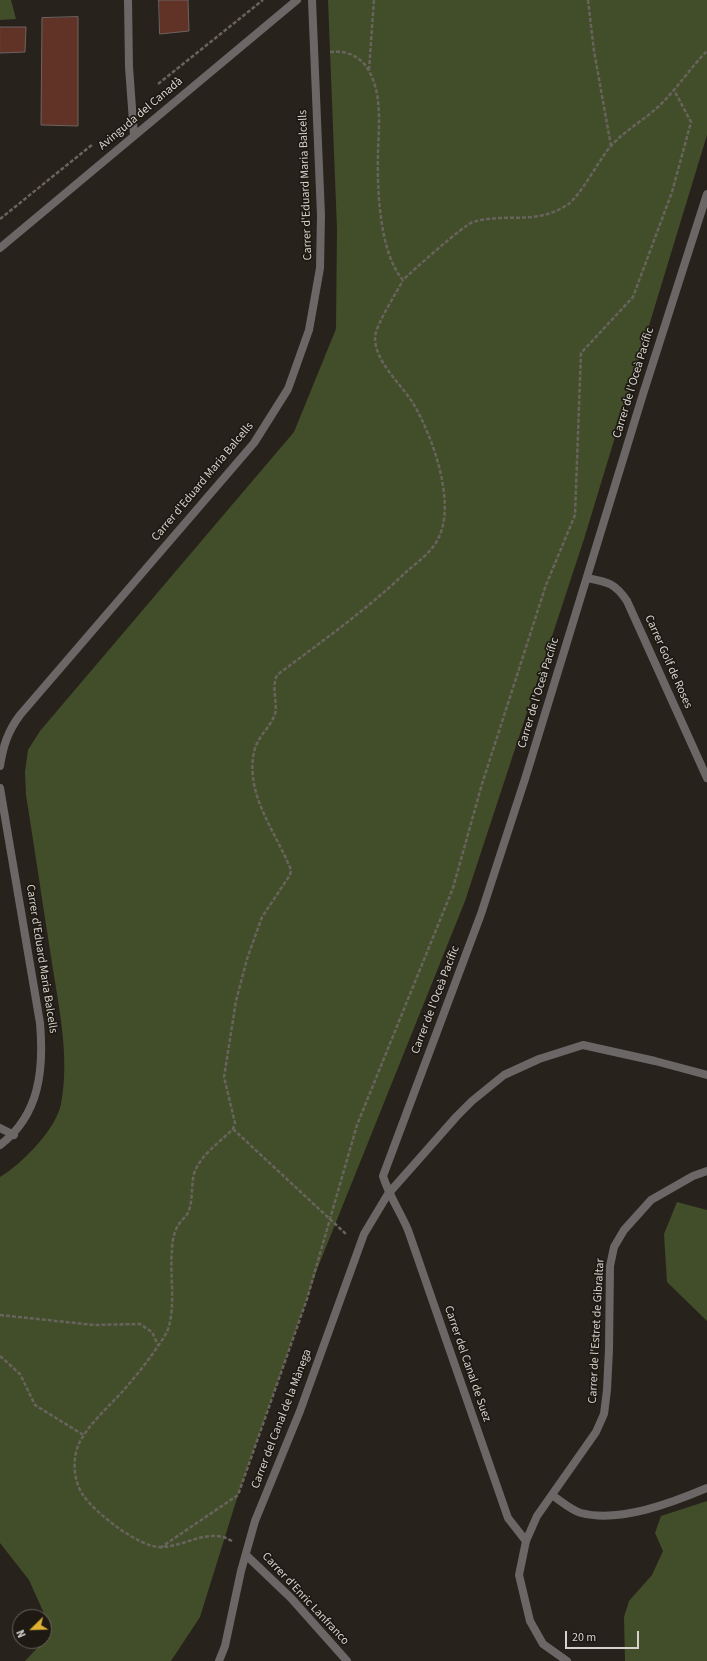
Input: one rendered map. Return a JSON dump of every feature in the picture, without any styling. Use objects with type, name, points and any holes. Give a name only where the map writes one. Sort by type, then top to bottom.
[{"type":"street","points":[[128,0],[129,67],[134,135]]},
{"type":"street","name":"Avinguda del Canadà","points":[[0,248],[297,0]]},
{"type":"street","name":"Carrer d'Eduard Maria Balcells","points":[[0,766],[2,749],[10,729],[20,715],[254,443],[288,389],[309,330],[320,268],[321,215],[312,0]]},
{"type":"street","name":"Carrer de l'Oceà Pacífic","points":[[388,1194],[383,1176],[481,914],[707,194]]},
{"type":"street","name":"Carrer Golf de Roses","points":[[587,578],[609,582],[620,590],[707,778]]},
{"type":"street","name":"Carrer d'Eduard Maria Balcells","points":[[0,788],[40,1023],[42,1048],[38,1088],[28,1113],[14,1135],[0,1145]]},
{"type":"street","name":"Carrer del Canal de la Mànega","points":[[219,1661],[225,1646],[255,1521],[300,1411],[359,1246],[372,1219],[388,1194],[472,1101],[504,1075],[539,1059],[583,1045],[655,1061],[707,1075]]},
{"type":"street","points":[[0,1128],[14,1135]]},
{"type":"street","name":"Carrer de l'Estret de Gibraltar","points":[[567,1661],[543,1644],[530,1621],[519,1575],[526,1541],[538,1516],[596,1432],[604,1414],[609,1349],[610,1266],[614,1247],[624,1230],[651,1200],[693,1176],[707,1171]]},
{"type":"street","name":"Carrer del Canal de Suez","points":[[388,1194],[400,1212],[408,1230],[508,1518],[526,1541]]},
{"type":"street","points":[[552,1495],[579,1512],[603,1516],[646,1509],[707,1488]]},
{"type":"street","name":"Carrer d'Enric Lanfranco","points":[[246,1555],[286,1594],[346,1661]]},
{"type":"path","points":[[158,84],[263,0]]},
{"type":"path","points":[[369,71],[374,0]]},
{"type":"path","points":[[588,0],[594,51],[611,146]]},
{"type":"path","points":[[246,1555],[231,1540],[218,1535],[206,1536],[182,1545],[160,1548],[139,1541],[98,1510],[84,1495],[78,1484],[75,1469],[78,1445],[99,1416],[140,1370],[170,1326],[172,1250],[175,1232],[190,1209],[194,1175],[200,1160],[232,1129],[236,1123],[227,1094],[224,1078],[236,1001],[247,959],[262,917],[290,875],[291,870],[256,794],[253,775],[254,752],[275,712],[274,683],[277,675],[359,614],[427,554],[438,539],[442,526],[445,503],[440,470],[429,434],[414,405],[381,357],[374,338],[378,325],[404,280],[414,269],[472,222],[501,218],[534,218],[553,213],[569,204],[611,146],[660,105],[707,51]]},
{"type":"path","points":[[314,52],[346,52],[361,60],[369,71],[375,89],[380,122],[378,153],[379,192],[385,238],[397,272],[404,280]]},
{"type":"path","points":[[160,1548],[238,1495],[307,1299],[357,1124],[453,888],[482,784],[544,592],[575,515],[581,353],[633,297],[672,192],[691,122],[674,90]]},
{"type":"path","points":[[0,219],[93,144]]},
{"type":"path","points":[[232,1129],[359,1246]]},
{"type":"path","points":[[0,1315],[94,1324],[140,1324],[152,1332],[158,1345]]},
{"type":"path","points":[[0,1356],[20,1374],[35,1405],[85,1436]]},
{"type":"green space","points":[[0,0],[11,0],[16,19],[0,20]]},
{"type":"green space","points":[[328,0],[707,0],[707,135],[584,539],[465,901],[318,1267],[238,1495],[200,1617],[171,1661],[25,1661],[36,1649],[52,1649],[52,1609],[42,1609],[29,1580],[0,1543],[0,1177],[28,1155],[45,1135],[58,1114],[61,1104],[64,1069],[64,1051],[60,1015],[26,795],[25,772],[28,750],[40,731],[294,432],[336,329],[337,229]]},
{"type":"green space","points":[[677,1202],[707,1210],[707,1321],[667,1282],[664,1234]]},
{"type":"green space","points":[[707,1501],[707,1661],[625,1661],[624,1617],[629,1601],[652,1575],[663,1551],[655,1533],[661,1516]]},
{"type":"building","points":[[159,0],[188,0],[189,31],[160,34]]},
{"type":"building","points":[[78,17],[78,126],[41,125],[42,18]]},
{"type":"building","points":[[0,27],[26,27],[25,52],[0,53]]}]
